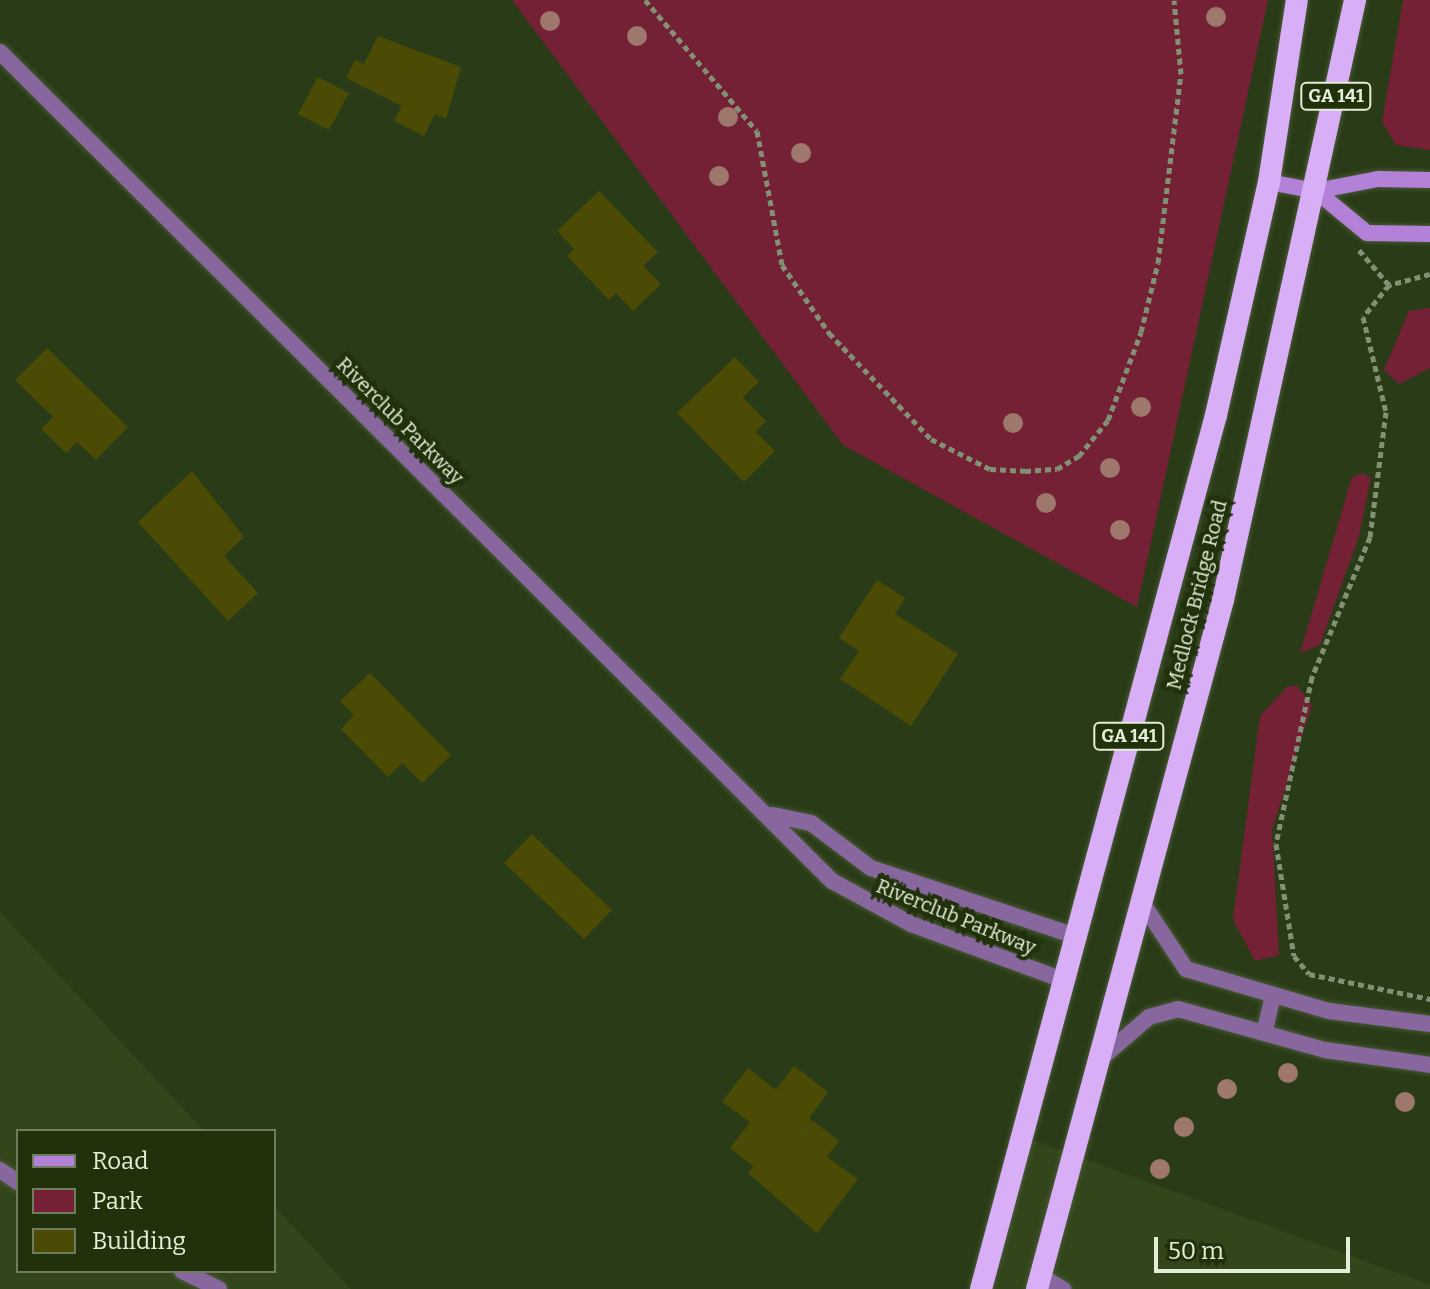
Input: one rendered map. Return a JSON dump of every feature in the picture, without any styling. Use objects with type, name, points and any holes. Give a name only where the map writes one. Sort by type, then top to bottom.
[{"type":"highway","name":"Medlock Bridge Road","points":[[981,1289],[1216,415],[1269,182],[1297,0]]},
{"type":"highway","name":"Medlock Bridge Road","points":[[1039,1282],[1223,600],[1316,191],[1355,0]]},
{"type":"main road","points":[[1269,182],[1316,191],[1378,179],[1430,180]]},
{"type":"main road","points":[[1316,191],[1367,233],[1430,234]]},
{"type":"street","name":"Riverclub Parkway","points":[[0,52],[773,815],[793,845],[849,894],[1063,980]]},
{"type":"street","name":"Riverclub Parkway","points":[[773,815],[811,823],[871,868],[1075,936]]},
{"type":"street","points":[[1141,901],[1186,969],[1273,995],[1430,1024]]},
{"type":"street","points":[[1265,1030],[1273,995]]},
{"type":"street","points":[[1097,1062],[1149,1017],[1178,1009],[1265,1030],[1325,1050],[1430,1065]]},
{"type":"street","points":[[186,1273],[219,1289]]},
{"type":"street","points":[[1039,1282],[1063,1289]]},
{"type":"path","points":[[645,0],[757,131],[782,265],[829,333],[931,439],[990,469],[1025,471],[1057,469],[1079,456],[1108,420],[1141,332],[1158,263],[1181,74],[1174,0]]},
{"type":"path","points":[[1430,274],[1389,285],[1363,317],[1386,412],[1370,537],[1312,677],[1276,844],[1294,956],[1309,974],[1430,999]]},
{"type":"shaded area","points":[[0,912],[202,1129],[16,1129],[16,1273],[276,1273],[276,1208],[351,1289],[0,1289]]},
{"type":"shaded area","points":[[1019,1135],[1430,1285],[1430,1289],[984,1289]]},
{"type":"green space","points":[[512,0],[1268,0],[1137,607],[843,445]]},
{"type":"green space","points":[[1403,0],[1430,0],[1430,150],[1396,145],[1382,122]]},
{"type":"green space","points":[[1430,308],[1430,368],[1399,384],[1384,370],[1409,311]]},
{"type":"green space","points":[[1362,473],[1371,478],[1359,536],[1320,645],[1300,653],[1352,477]]},
{"type":"green space","points":[[1288,686],[1297,686],[1312,705],[1272,830],[1279,955],[1255,961],[1233,919],[1260,716]]},
{"type":"building","points":[[378,36],[461,67],[446,119],[435,114],[424,136],[394,121],[402,106],[346,78],[355,60],[364,64]]},
{"type":"building","points":[[318,77],[349,93],[329,130],[298,114]]},
{"type":"building","points":[[599,191],[658,252],[643,266],[661,284],[633,311],[616,293],[609,300],[567,256],[574,249],[557,231]]},
{"type":"building","points":[[47,348],[128,427],[96,460],[77,442],[66,453],[41,429],[53,417],[15,380]]},
{"type":"building","points":[[735,357],[759,382],[743,397],[766,421],[756,432],[775,451],[744,482],[677,413]]},
{"type":"building","points":[[192,471],[244,537],[224,556],[258,593],[228,621],[138,522]]},
{"type":"building","points":[[877,580],[905,598],[895,614],[958,654],[911,726],[840,679],[859,651],[839,638]]},
{"type":"building","points":[[370,673],[451,755],[422,783],[402,763],[388,777],[341,729],[354,715],[340,701]]},
{"type":"building","points":[[532,834],[612,910],[584,939],[504,863]]},
{"type":"building","points":[[794,1066],[828,1092],[809,1118],[839,1141],[827,1157],[858,1179],[817,1233],[748,1173],[753,1166],[730,1148],[750,1122],[722,1102],[748,1068],[776,1090]]}]
